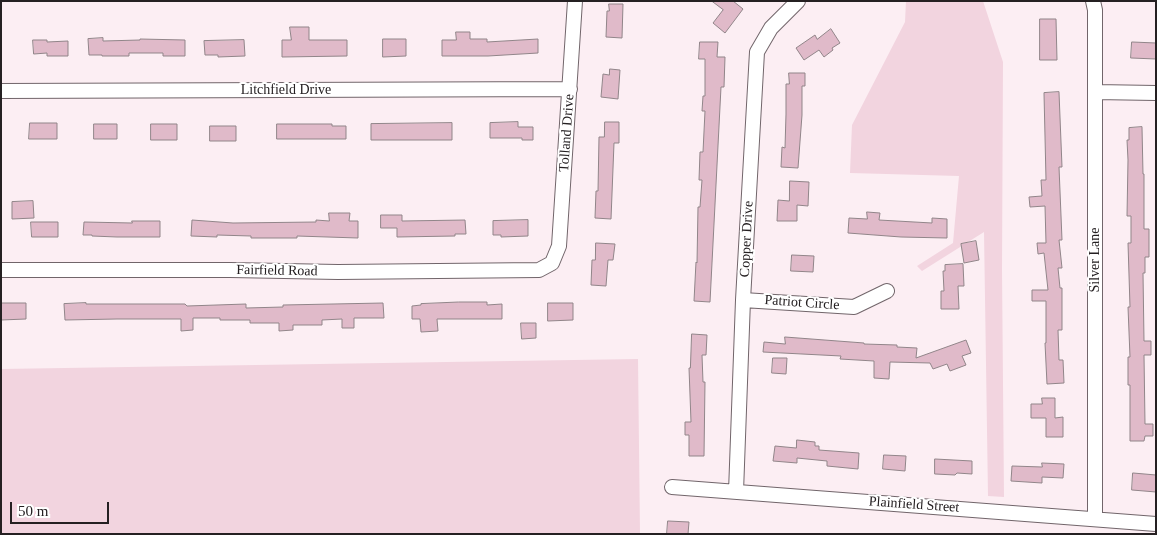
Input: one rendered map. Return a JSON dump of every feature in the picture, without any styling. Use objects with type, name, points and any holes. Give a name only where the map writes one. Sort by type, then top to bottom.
[{"type":"street","name":"Tolland Drive","points":[[552,263],[559,246],[575,1]]},
{"type":"street","name":"Copper Drive","points":[[736,492],[743,300],[757,52],[771,28],[798,1]]},
{"type":"street","name":"Silver Lane","points":[[1093,1],[1095,10],[1095,519]]},
{"type":"street","name":"Litchfield Drive","points":[[1,91],[570,89]]},
{"type":"street","points":[[1095,92],[1156,93]]},
{"type":"street","name":"Fairfield Road","points":[[1,270],[338,272],[539,270],[552,263]]},
{"type":"street","name":"Patriot Circle","points":[[743,300],[854,306],[887,292]]},
{"type":"street","name":"Plainfield Street","points":[[672,487],[1156,524]]},
{"type":"shaded area","points":[[906,1],[983,1],[1003,62],[1004,497],[988,496],[984,232],[922,271],[917,266],[953,243],[959,176],[850,173],[852,125],[905,22]]},
{"type":"shaded area","points":[[638,359],[640,534],[1,534],[1,369]]},
{"type":"building","points":[[712,1],[733,1],[743,9],[725,33],[713,23],[723,10]]},
{"type":"building","points":[[609,4],[623,4],[622,38],[606,37]]},
{"type":"building","points":[[1040,19],[1056,19],[1057,60],[1040,60]]},
{"type":"building","points":[[290,27],[309,27],[309,40],[347,40],[347,56],[282,57],[282,40],[291,40]]},
{"type":"building","points":[[831,29],[840,43],[832,48],[833,50],[824,57],[819,50],[804,60],[796,48],[815,35],[817,39]]},
{"type":"building","points":[[456,32],[470,32],[470,39],[487,39],[487,42],[538,39],[538,53],[442,56],[442,40],[456,40]]},
{"type":"building","points":[[103,38],[103,41],[140,39],[185,40],[185,56],[163,56],[163,53],[129,53],[129,56],[89,55],[88,39]]},
{"type":"building","points":[[383,39],[406,39],[406,56],[383,57]]},
{"type":"building","points":[[33,40],[47,40],[47,42],[68,41],[68,56],[47,56],[47,53],[34,54]]},
{"type":"building","points":[[244,40],[245,56],[218,57],[218,55],[205,55],[204,41]]},
{"type":"building","points":[[700,42],[718,42],[717,57],[725,57],[724,87],[721,87],[710,302],[694,301],[698,207],[700,207],[702,180],[699,180],[700,152],[703,152],[705,111],[702,111],[703,96],[705,96],[705,59],[699,59]]},
{"type":"building","points":[[1132,42],[1156,43],[1156,59],[1131,58]]},
{"type":"building","points":[[610,69],[620,70],[618,99],[601,97],[603,74],[609,75]]},
{"type":"building","points":[[789,73],[805,73],[805,86],[802,86],[798,168],[781,167],[782,147],[785,148],[786,84],[789,84]]},
{"type":"building","points":[[1059,92],[1062,167],[1059,167],[1062,240],[1059,240],[1062,268],[1058,268],[1060,288],[1062,288],[1062,330],[1058,330],[1059,360],[1063,360],[1064,383],[1047,384],[1045,343],[1046,301],[1032,301],[1032,290],[1048,290],[1044,253],[1038,254],[1037,243],[1046,243],[1045,206],[1030,207],[1029,197],[1042,196],[1041,180],[1046,180],[1044,93]]},
{"type":"building","points":[[518,122],[518,127],[533,127],[533,140],[490,138],[490,123]]},
{"type":"building","points":[[605,122],[619,122],[619,143],[614,143],[611,219],[595,218],[596,191],[598,191],[599,137],[604,137]]},
{"type":"building","points":[[30,123],[57,123],[57,139],[29,139]]},
{"type":"building","points":[[452,123],[452,140],[371,140],[371,124]]},
{"type":"building","points":[[94,124],[117,124],[117,139],[94,139]]},
{"type":"building","points":[[151,124],[177,124],[177,140],[151,140]]},
{"type":"building","points":[[277,124],[332,124],[332,126],[346,126],[346,139],[277,139]]},
{"type":"building","points":[[210,126],[236,126],[236,141],[210,141]]},
{"type":"building","points":[[1142,127],[1144,229],[1149,229],[1149,257],[1145,257],[1145,273],[1143,273],[1144,341],[1151,341],[1151,355],[1144,355],[1145,424],[1153,424],[1153,436],[1145,436],[1144,441],[1130,441],[1128,243],[1131,243],[1131,216],[1127,216],[1127,140],[1129,140],[1129,128]]},
{"type":"building","points":[[790,181],[809,182],[808,206],[797,205],[797,221],[777,221],[778,200],[789,201]]},
{"type":"building","points":[[33,201],[34,218],[12,219],[12,202]]},
{"type":"building","points":[[867,212],[880,213],[879,220],[932,223],[932,218],[947,219],[947,238],[848,233],[849,218],[867,219]]},
{"type":"building","points":[[329,213],[350,213],[349,221],[358,221],[358,238],[191,236],[192,220],[233,223],[316,222],[316,220],[329,221]]},
{"type":"building","points":[[381,215],[402,215],[402,221],[465,220],[466,234],[455,234],[455,236],[397,237],[397,228],[381,228]]},
{"type":"building","points":[[528,220],[528,236],[501,237],[501,235],[493,235],[493,221]]},
{"type":"building","points":[[132,221],[160,221],[160,237],[83,235],[84,222],[132,223]]},
{"type":"building","points":[[31,222],[58,222],[58,237],[32,237]]},
{"type":"building","points":[[976,241],[979,260],[964,263],[961,244]]},
{"type":"building","points":[[596,243],[615,244],[613,260],[608,260],[606,286],[591,285],[592,260],[595,260]]},
{"type":"building","points":[[792,255],[814,256],[813,272],[791,271]]},
{"type":"building","points":[[963,264],[964,286],[958,286],[959,309],[941,309],[941,291],[944,291],[943,271],[945,271],[945,265]]},
{"type":"building","points":[[487,302],[487,305],[502,304],[502,319],[437,319],[438,331],[421,332],[420,319],[412,319],[412,306]]},
{"type":"building","points":[[1,303],[26,303],[26,319],[1,320]]},
{"type":"building","points":[[383,303],[384,318],[354,318],[354,328],[342,328],[342,319],[322,320],[322,325],[293,325],[293,330],[279,331],[279,323],[250,323],[250,320],[220,320],[220,318],[193,318],[193,330],[181,331],[181,319],[65,320],[64,304],[185,304],[187,306],[246,304],[246,308],[283,307],[283,305]]},
{"type":"building","points":[[548,303],[573,303],[573,320],[548,321]]},
{"type":"building","points":[[521,323],[536,323],[536,338],[522,339]]},
{"type":"building","points":[[692,334],[707,335],[706,355],[702,355],[703,382],[705,382],[704,456],[689,456],[689,435],[685,435],[685,422],[691,422],[689,368]]},
{"type":"building","points":[[785,337],[917,348],[916,358],[966,340],[971,353],[962,356],[966,365],[950,371],[947,364],[933,369],[930,363],[890,362],[889,379],[874,378],[874,361],[840,359],[841,356],[763,352],[764,342],[785,344]]},
{"type":"building","points":[[773,358],[787,358],[786,374],[772,373]]},
{"type":"building","points":[[1042,398],[1055,398],[1055,418],[1063,417],[1063,437],[1046,437],[1046,418],[1031,418],[1031,404],[1042,404]]},
{"type":"building","points":[[797,440],[815,442],[815,446],[819,446],[819,450],[859,453],[858,469],[827,466],[827,461],[797,458],[797,463],[773,461],[775,446],[796,448]]},
{"type":"building","points":[[884,455],[906,456],[905,471],[883,469]]},
{"type":"building","points":[[935,459],[972,461],[972,474],[935,474]]},
{"type":"building","points":[[1042,463],[1064,464],[1063,478],[1042,477],[1042,483],[1011,481],[1012,466],[1042,467]]},
{"type":"building","points":[[1133,473],[1156,475],[1156,492],[1132,490]]},
{"type":"building","points":[[668,521],[689,522],[688,534],[667,534]]}]
